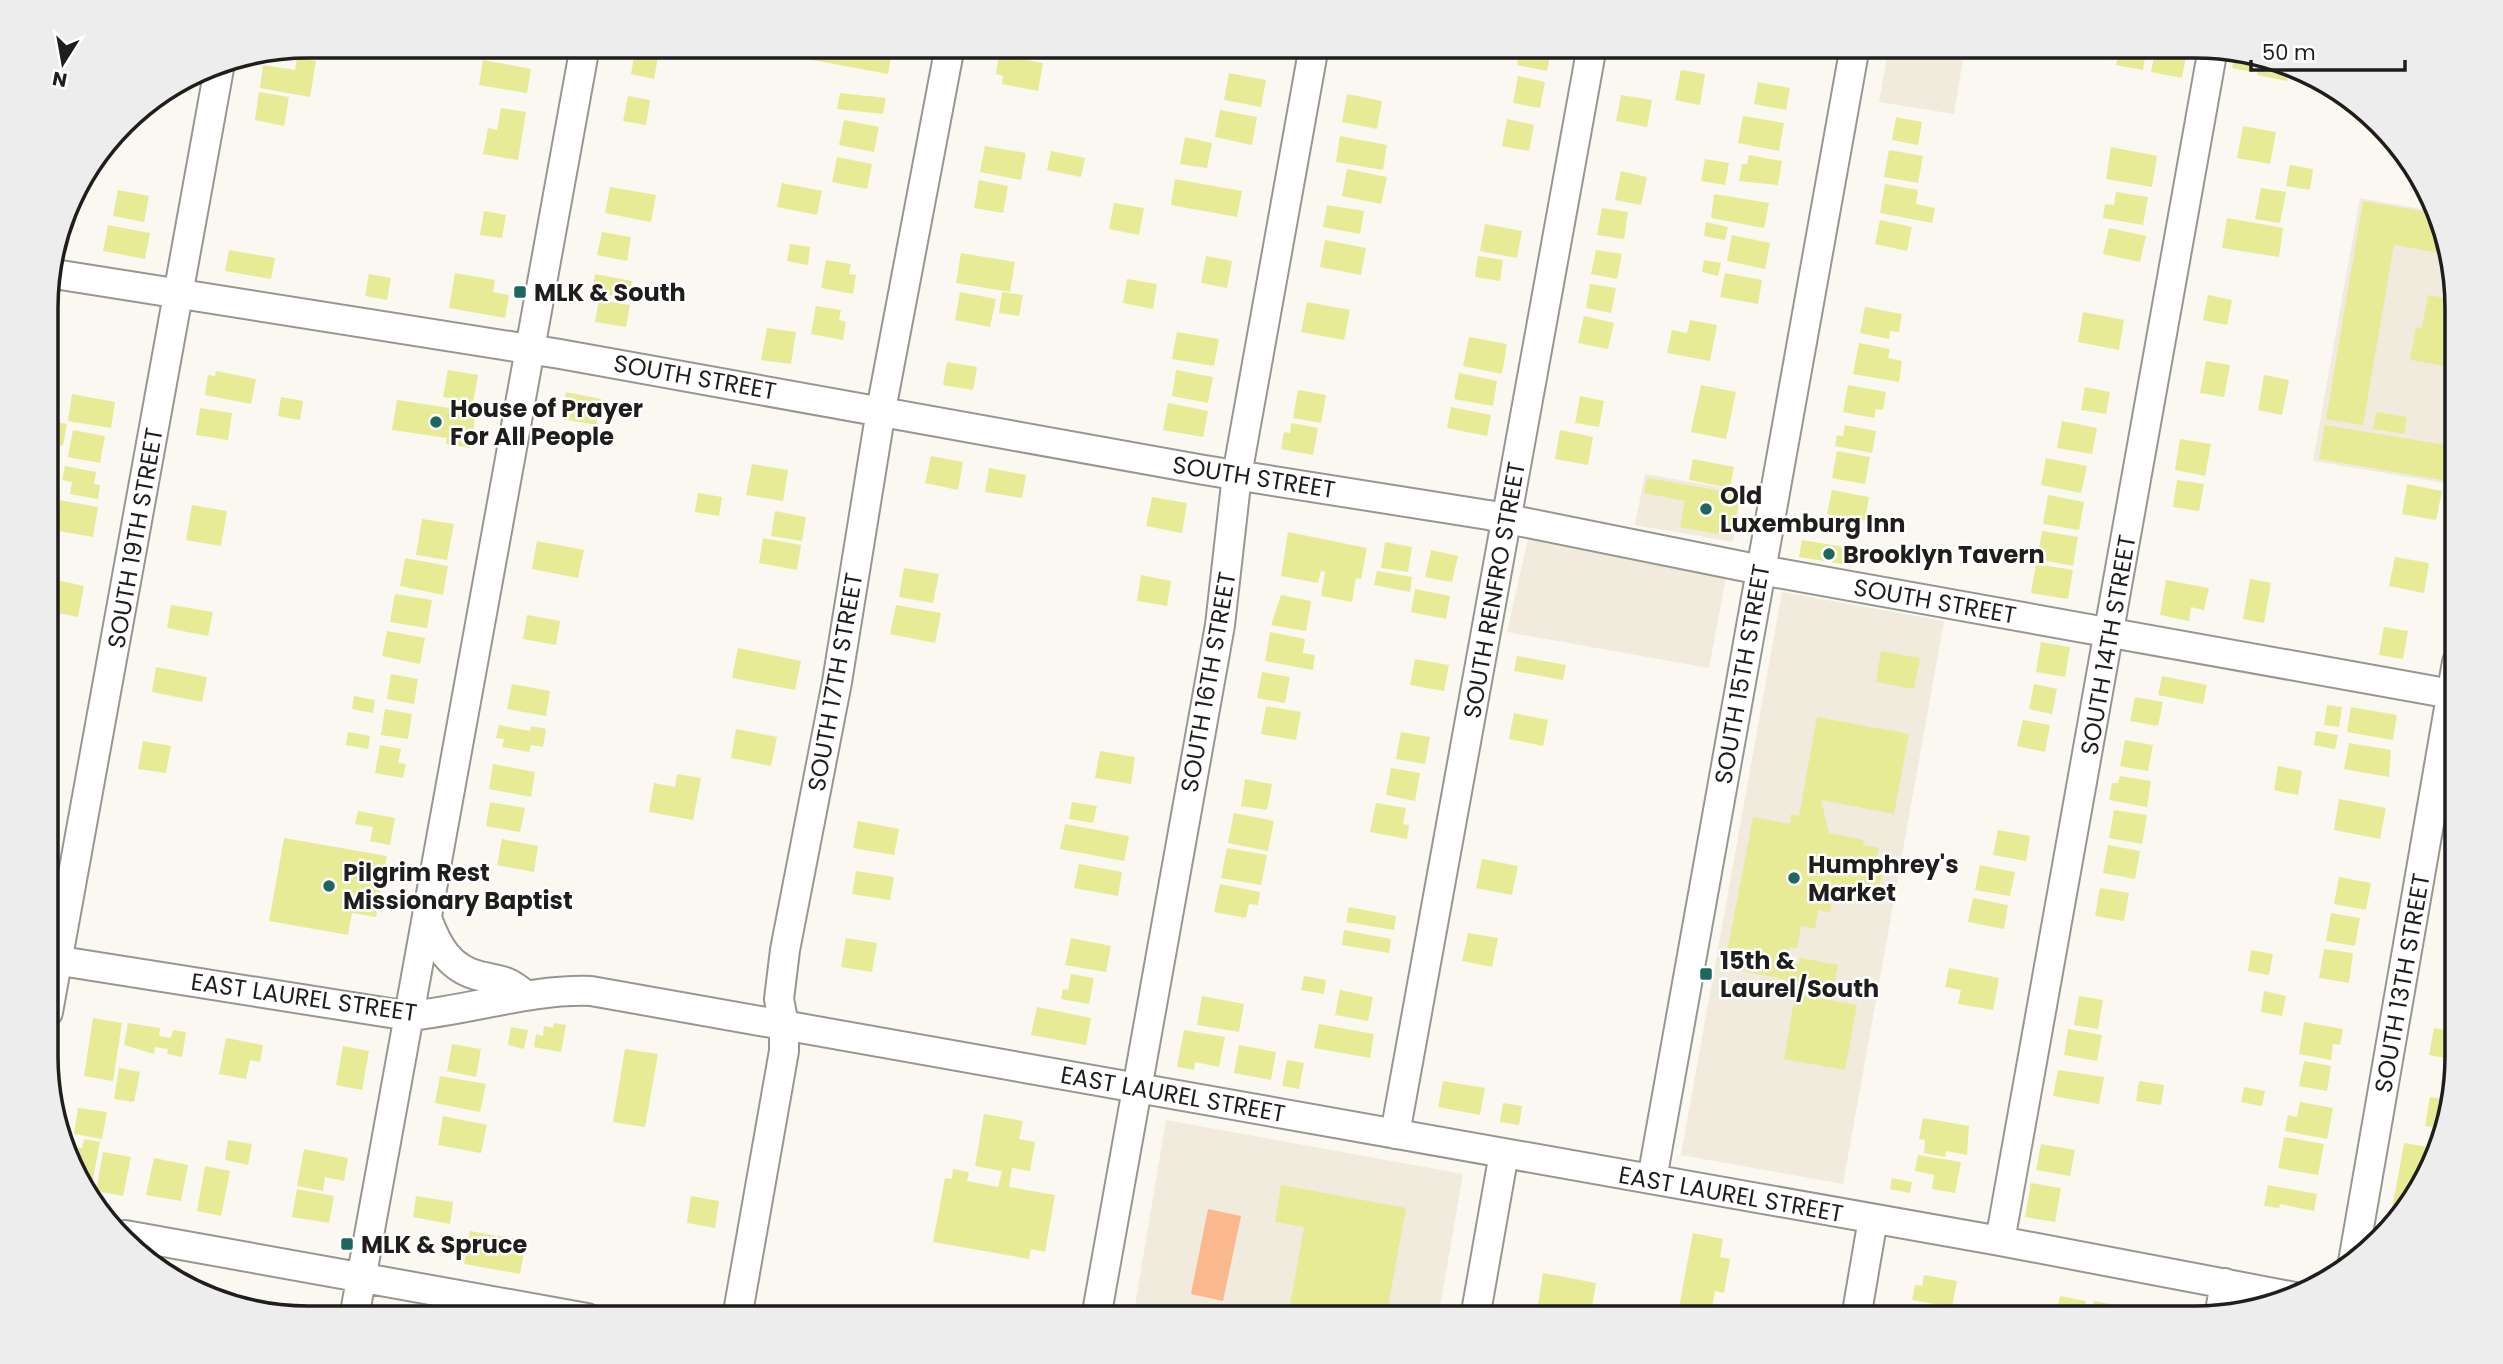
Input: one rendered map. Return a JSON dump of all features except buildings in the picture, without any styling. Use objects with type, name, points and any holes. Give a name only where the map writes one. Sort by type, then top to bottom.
[{"type":"street","points":[[356,1306],[583,58]]},
{"type":"street","name":"SOUTH 17TH STREET","points":[[739,1306],[784,1051],[784,1026],[779,999],[785,950],[838,682],[881,410],[948,58]]},
{"type":"street","name":"SOUTH 16TH STREET","points":[[1098,1306],[1220,625],[1237,475],[1312,58]]},
{"type":"street","name":"SOUTH RENFRO STREET","points":[[1395,1134],[1590,58]]},
{"type":"street","name":"SOUTH 15TH STREET","points":[[1652,1179],[1853,58]]},
{"type":"street","name":"SOUTH 14TH STREET","points":[[2000,1241],[2211,58]]},
{"type":"street","name":"SOUTH 19TH STREET","points":[[58,934],[218,75]]},
{"type":"street","name":"SOUTH STREET","points":[[60,275],[529,349],[1237,475],[1507,519],[1761,570],[2445,692]]},
{"type":"street","name":"SOUTH 13TH STREET","points":[[2355,1248],[2445,745]]},
{"type":"street","points":[[427,918],[439,948],[451,961],[478,976],[508,981],[524,994]]},
{"type":"street","name":"EAST LAUREL STREET","points":[[58,961],[409,1016],[460,1010],[524,994],[592,991],[2000,1241],[2276,1293]]},
{"type":"street","points":[[1477,1306],[1504,1153]]},
{"type":"street","points":[[1858,1306],[1873,1219]]},
{"type":"street","points":[[135,1237],[521,1306]]},
{"type":"street","points":[[2221,1305],[2225,1283]]},
{"type":"shaded area","points":[[1887,58],[1963,58],[1954,114],[1879,102]]},
{"type":"shaded area","points":[[2360,198],[2425,210],[2437,243],[2445,291],[2445,483],[2313,461]]},
{"type":"shaded area","points":[[1645,474],[1742,491],[1733,542],[1635,525]]},
{"type":"shaded area","points":[[1528,539],[1726,577],[1709,668],[1507,632]]},
{"type":"shaded area","points":[[1782,592],[1944,621],[1843,1184],[1681,1155]]},
{"type":"shaded area","points":[[1166,1120],[1463,1174],[1440,1306],[1135,1306]]},
{"type":"shaded area","points":[[1208,1209],[1241,1216],[1223,1301],[1191,1294]]},
{"type":"place","name":"MLK & South","points":[[520,292]]},
{"type":"place","name":"House of Prayer For All People","points":[[436,422]]},
{"type":"place","name":"Old Luxemburg Inn","points":[[1706,509]]},
{"type":"place","name":"Brooklyn Tavern","points":[[1829,554]]},
{"type":"place","name":"Humphrey's Market","points":[[1794,878]]},
{"type":"place","name":"Pilgrim Rest Missionary Baptist","points":[[329,886]]},
{"type":"place","name":"15th & Laurel/South","points":[[1706,974]]},
{"type":"place","name":"MLK & Spruce","points":[[347,1244]]}]
